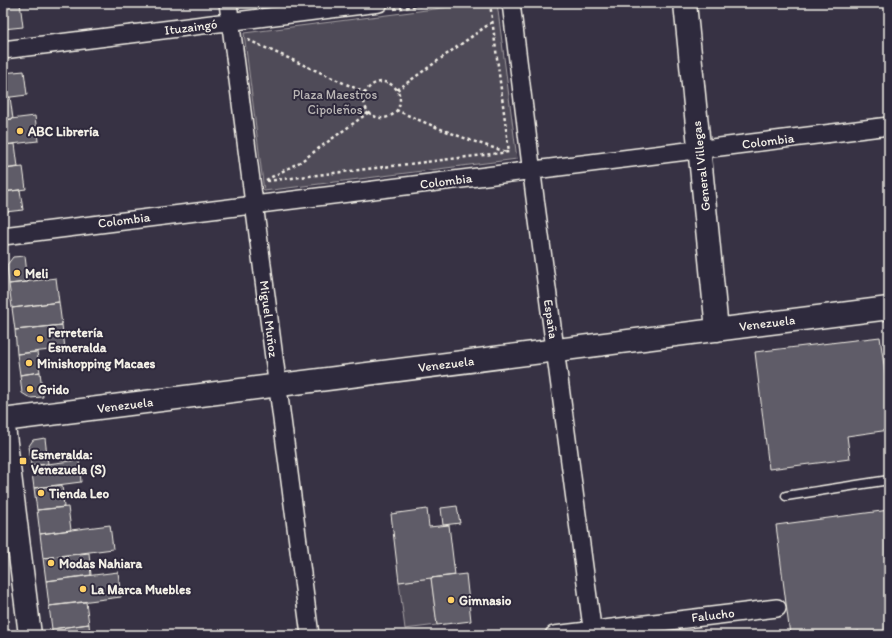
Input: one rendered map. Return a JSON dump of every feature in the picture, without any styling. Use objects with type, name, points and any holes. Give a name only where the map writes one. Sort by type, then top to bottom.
[{"type":"main road","name":"General Villegas","points":[[685,3],[717,330]]},
{"type":"main road","name":"Venezuela","points":[[3,420],[889,308]]},
{"type":"main road","points":[[3,420],[30,635]]},
{"type":"street","name":"Miguel Muñoz","points":[[228,3],[310,635]]},
{"type":"street","name":"España","points":[[511,3],[593,633]]},
{"type":"street","name":"Ituzaingó","points":[[3,50],[230,22],[385,6]]},
{"type":"street","name":"Colombia","points":[[3,236],[889,126]]},
{"type":"street","name":"Falucho","points":[[554,635],[593,633],[778,608]]},
{"type":"lane","points":[[786,496],[889,480]]},
{"type":"path","points":[[385,6],[439,3]]},
{"type":"path","points":[[490,3],[509,152]]},
{"type":"path","points":[[397,90],[492,21]]},
{"type":"path","points":[[247,47],[246,39],[366,93]]},
{"type":"path","points":[[376,83],[387,83],[397,90],[400,102],[396,110],[390,116],[384,118],[378,117],[368,112],[364,101],[366,93],[371,86],[376,83]]},
{"type":"path","points":[[396,110],[454,135],[509,152]]},
{"type":"path","points":[[264,182],[300,162],[368,112]]},
{"type":"path","points":[[264,182],[509,152]]},
{"type":"path","points":[[263,174],[264,182]]},
{"type":"green space","name":"Plaza Maestros Cipoleños","points":[[482,3],[497,3],[517,159],[264,191],[244,33]]},
{"type":"green space","points":[[431,578],[437,625],[405,629],[399,582]]},
{"type":"building","points":[[3,3],[20,3],[23,27],[3,29]]},
{"type":"building","points":[[24,71],[27,95],[3,98],[3,73]]},
{"type":"building","points":[[10,97],[13,119],[3,120],[3,98]]},
{"type":"building","name":"ABC Librería","points":[[35,116],[38,141],[3,145],[3,120]]},
{"type":"building","points":[[15,144],[18,167],[3,169],[3,145]]},
{"type":"building","points":[[23,167],[26,189],[3,192],[3,169]]},
{"type":"building","points":[[20,190],[23,210],[5,212],[3,210],[3,192]]},
{"type":"building","name":"Meli","points":[[25,256],[28,282],[9,284],[7,265],[13,257]]},
{"type":"building","points":[[56,278],[59,302],[12,308],[9,284]]},
{"type":"building","points":[[59,302],[62,325],[15,330],[12,308]]},
{"type":"building","name":"Ferretería Esmeralda","points":[[62,325],[65,348],[17,354],[15,330]]},
{"type":"building","points":[[880,337],[889,401],[889,430],[847,436],[850,459],[769,469],[755,352]]},
{"type":"building","name":"Minishopping Macaes","points":[[37,352],[40,372],[20,375],[17,354]]},
{"type":"building","points":[[40,372],[43,397],[30,398],[22,393],[20,375]]},
{"type":"building","points":[[45,438],[48,464],[31,466],[29,446],[33,440]]},
{"type":"building","points":[[79,460],[81,482],[34,488],[31,466]]},
{"type":"building","points":[[62,485],[64,507],[37,510],[34,488]]},
{"type":"building","points":[[457,506],[460,523],[443,525],[441,508]]},
{"type":"building","points":[[68,507],[71,530],[40,534],[37,510]]},
{"type":"building","points":[[427,509],[429,527],[449,525],[455,575],[399,582],[391,514]]},
{"type":"building","points":[[889,510],[889,635],[859,635],[859,631],[832,635],[790,635],[776,525]]},
{"type":"building","points":[[110,525],[113,549],[43,558],[40,534]]},
{"type":"building","points":[[89,553],[91,575],[46,581],[43,558]]},
{"type":"building","name":"La Marca Muebles","points":[[118,572],[121,597],[49,606],[46,581]]},
{"type":"building","name":"Gimnasio","points":[[466,574],[471,621],[437,625],[431,578]]},
{"type":"building","points":[[86,602],[89,624],[52,629],[49,606]]},
{"type":"building","points":[[89,624],[90,635],[52,635],[52,629]]},
{"type":"place","name":"ABC Librería","points":[[20,131]]},
{"type":"place","name":"Meli","points":[[17,273]]},
{"type":"place","name":"Ferretería Esmeralda","points":[[40,339]]},
{"type":"place","name":"Minishopping Macaes","points":[[29,363]]},
{"type":"place","name":"Grido","points":[[30,389]]},
{"type":"place","name":"Esmeralda: Venezuela (S)","points":[[23,461]]},
{"type":"place","name":"Tienda Leo","points":[[41,493]]},
{"type":"place","name":"Modas Nahiara","points":[[51,563]]},
{"type":"place","name":"La Marca Muebles","points":[[83,589]]},
{"type":"place","name":"Gimnasio","points":[[451,600]]}]
